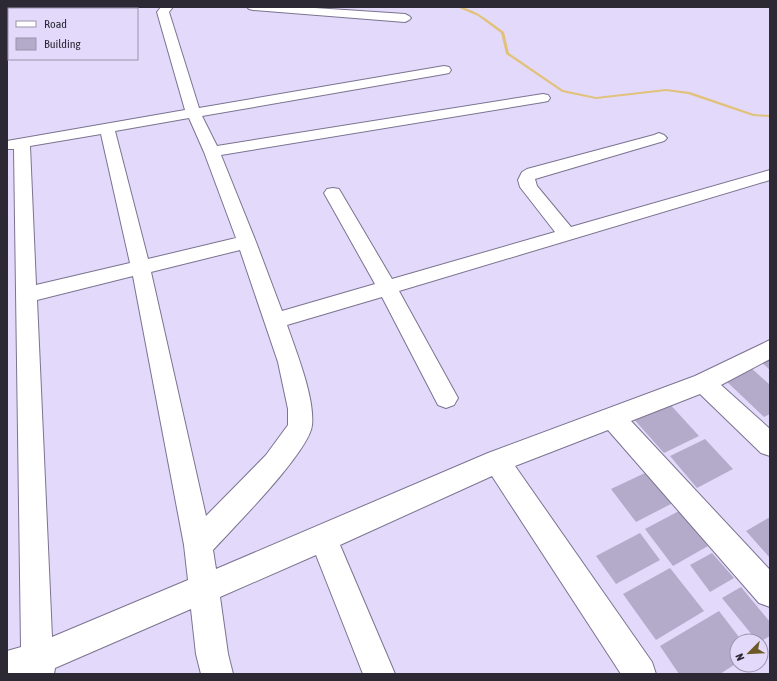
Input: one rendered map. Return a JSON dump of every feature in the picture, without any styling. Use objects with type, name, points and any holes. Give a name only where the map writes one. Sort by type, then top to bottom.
[{"type":"street","points":[[167,7],[163,12],[194,114],[212,152],[247,242],[289,362],[300,409],[300,426],[294,438],[275,463],[198,545]]},
{"type":"street","points":[[253,7],[405,18]]},
{"type":"street","points":[[38,666],[26,295],[14,144],[444,70]]},
{"type":"street","points":[[212,152],[543,98]]},
{"type":"street","points":[[107,128],[140,269],[198,545],[214,664]]},
{"type":"street","points":[[567,234],[529,187],[526,180],[528,176],[533,173],[660,138]]},
{"type":"street","points":[[274,321],[388,289],[567,234],[770,175]]},
{"type":"street","points":[[333,193],[388,289],[446,398]]},
{"type":"street","points":[[26,295],[140,269],[247,242]]},
{"type":"street","points":[[7,667],[38,666],[204,588],[323,538],[497,461],[614,418],[703,383],[770,349]]},
{"type":"street","points":[[703,383],[770,445]]},
{"type":"street","points":[[614,418],[770,592]]},
{"type":"street","points":[[497,461],[640,674]]},
{"type":"street","points":[[323,538],[379,674]]},
{"type":"building","points":[[770,353],[770,370],[758,359]]},
{"type":"building","points":[[750,367],[770,385],[770,414],[764,417],[724,379]]},
{"type":"building","points":[[667,401],[699,436],[664,453],[632,417]]},
{"type":"building","points":[[705,439],[733,469],[697,488],[670,456]]},
{"type":"building","points":[[647,472],[673,503],[636,522],[611,489]]},
{"type":"building","points":[[679,511],[708,546],[673,566],[645,529]]},
{"type":"building","points":[[770,517],[770,558],[746,531]]},
{"type":"building","points":[[640,533],[660,560],[616,584],[596,556]]},
{"type":"building","points":[[712,553],[734,578],[710,592],[690,565]]},
{"type":"building","points":[[670,568],[704,611],[656,640],[623,594]]},
{"type":"building","points":[[741,587],[770,622],[770,636],[769,633],[750,633],[722,598]]},
{"type":"building","points":[[719,611],[736,633],[729,633],[729,668],[720,674],[679,674],[660,646]]},
{"type":"waterway","points":[[459,7],[479,15],[503,33],[507,53],[562,91],[596,98],[666,90],[689,93],[754,115],[770,116]]}]
